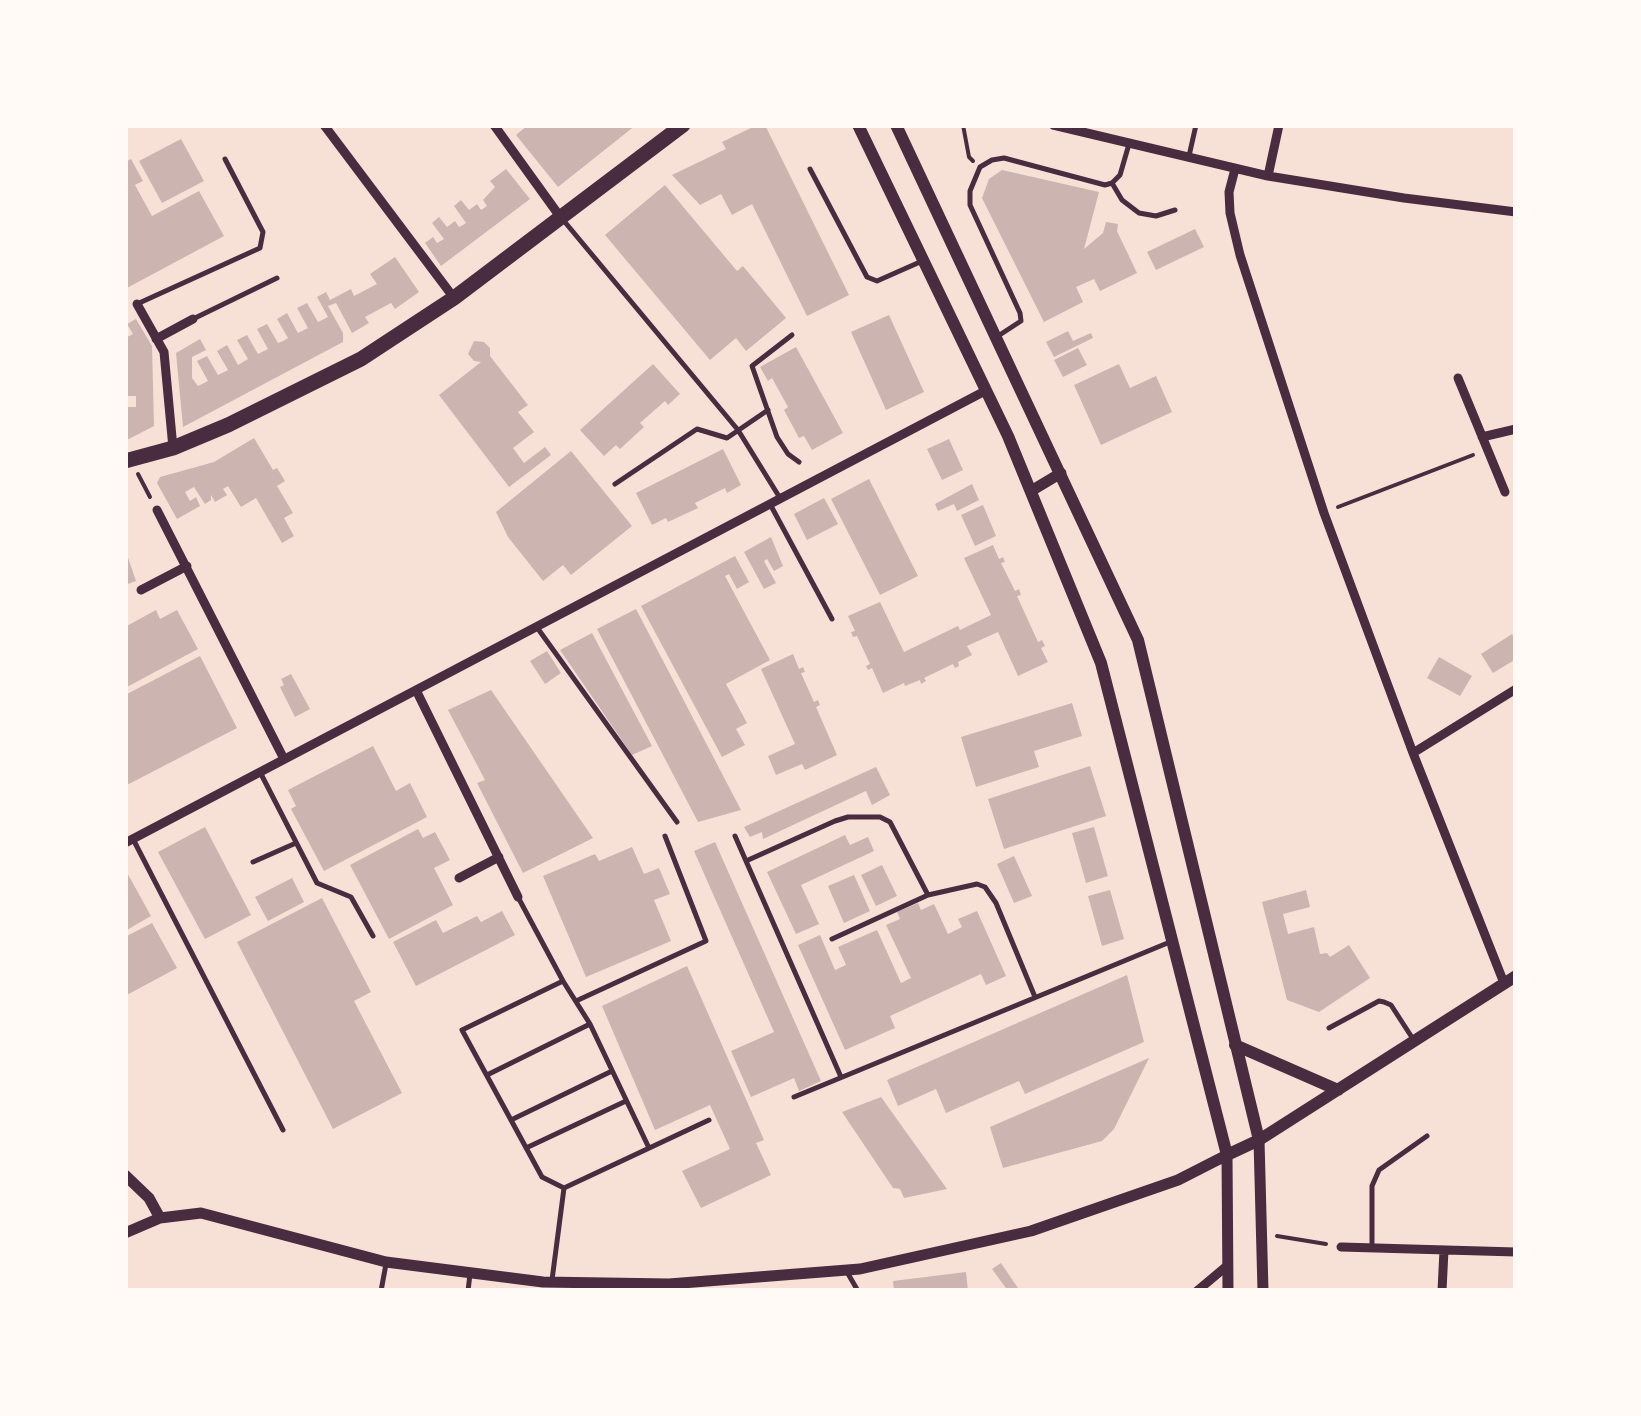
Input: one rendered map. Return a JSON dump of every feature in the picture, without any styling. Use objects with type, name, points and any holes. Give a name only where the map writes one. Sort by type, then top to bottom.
[{"type":"main road","points":[[858,125],[1031,491],[1101,662],[1227,1156],[1259,1140],[1510,980]]},
{"type":"main road","points":[[896,125],[1138,640],[1259,1140]]},
{"type":"main road","points":[[128,460],[173,448],[296,394],[361,359],[454,298],[672,128]]},
{"type":"main road","points":[[1235,1045],[1338,1090]]},
{"type":"street","points":[[324,125],[454,298]]},
{"type":"street","points":[[494,125],[561,218]]},
{"type":"street","points":[[1053,125],[1088,129],[1129,144],[1268,176],[1516,212]]},
{"type":"street","points":[[1268,176],[1280,125]]},
{"type":"street","points":[[1234,168],[1230,213],[1240,255],[1324,513],[1413,754],[1510,980]]},
{"type":"street","points":[[137,304],[164,352],[173,448]]},
{"type":"street","points":[[156,339],[193,319]]},
{"type":"street","points":[[1458,378],[1505,492]]},
{"type":"street","points":[[129,841],[985,391]]},
{"type":"street","points":[[1482,438],[1516,429]]},
{"type":"street","points":[[1031,491],[1061,472]]},
{"type":"street","points":[[157,510],[284,759]]},
{"type":"street","points":[[141,590],[187,566]]},
{"type":"street","points":[[1413,754],[1516,689]]},
{"type":"street","points":[[416,690],[518,897]]},
{"type":"street","points":[[459,878],[498,857]]},
{"type":"street","points":[[1259,1140],[1263,1291]]},
{"type":"street","points":[[125,1233],[160,1218],[201,1214],[386,1262],[552,1282],[669,1284],[846,1270],[1031,1231],[1161,1187],[1227,1156],[1228,1291]]},
{"type":"street","points":[[125,1176],[148,1198],[160,1218]]},
{"type":"street","points":[[1341,1246],[1516,1252]]},
{"type":"street","points":[[1442,1291],[1444,1250]]},
{"type":"street","points":[[1197,1291],[1228,1265]]},
{"type":"lane","points":[[1188,158],[1196,125]]},
{"type":"lane","points":[[997,336],[1021,321],[970,205],[970,191],[980,167],[1004,158],[1096,184],[1112,183],[1120,175],[1129,144]]},
{"type":"lane","points":[[137,304],[260,248],[262,232],[226,159]]},
{"type":"lane","points":[[810,169],[867,278],[878,282],[923,261]]},
{"type":"lane","points":[[1112,183],[1122,200],[1139,213],[1156,216],[1175,210]]},
{"type":"lane","points":[[561,218],[738,430],[780,498]]},
{"type":"lane","points":[[193,319],[277,278]]},
{"type":"lane","points":[[792,335],[752,366],[778,437],[788,454],[799,462]]},
{"type":"lane","points":[[615,484],[697,429],[727,438],[768,410]]},
{"type":"lane","points":[[770,504],[832,619]]},
{"type":"lane","points":[[536,626],[676,822]]},
{"type":"lane","points":[[260,772],[317,882],[352,897],[373,936]]},
{"type":"lane","points":[[746,861],[834,821],[880,817],[890,822],[928,895]]},
{"type":"lane","points":[[576,1001],[706,941],[665,836]]},
{"type":"lane","points":[[734,836],[841,1078]]},
{"type":"lane","points":[[129,841],[283,1130]]},
{"type":"lane","points":[[253,862],[296,843]]},
{"type":"lane","points":[[832,939],[928,895],[965,884],[986,888],[1036,998]]},
{"type":"lane","points":[[518,897],[590,1024],[649,1148]]},
{"type":"lane","points":[[794,1097],[1172,941]]},
{"type":"lane","points":[[563,980],[462,1030],[542,1177],[564,1188]]},
{"type":"lane","points":[[1328,1028],[1384,1002],[1391,1006],[1414,1041]]},
{"type":"lane","points":[[486,1075],[590,1024]]},
{"type":"lane","points":[[511,1120],[612,1071]]},
{"type":"lane","points":[[526,1148],[626,1101]]},
{"type":"lane","points":[[564,1188],[709,1120]]},
{"type":"lane","points":[[1372,1248],[1372,1186],[1379,1170],[1427,1136]]},
{"type":"lane","points":[[552,1282],[564,1188]]},
{"type":"lane","points":[[382,1291],[386,1262]]},
{"type":"lane","points":[[846,1270],[858,1291]]},
{"type":"lane","points":[[468,1291],[470,1273]]},
{"type":"path","points":[[963,125],[969,157],[980,167]]},
{"type":"path","points":[[1324,513],[1487,449]]},
{"type":"path","points":[[128,460],[157,510]]},
{"type":"path","points":[[1262,1234],[1341,1246]]},
{"type":"building","points":[[528,125],[636,125],[558,187],[516,135]]},
{"type":"building","points":[[765,125],[849,295],[807,316],[752,204],[732,215],[721,194],[700,205],[672,175],[726,149],[722,142]]},
{"type":"building","points":[[181,139],[204,181],[162,203],[139,161]]},
{"type":"building","points":[[131,159],[143,181],[135,185],[152,216],[199,191],[224,236],[125,289],[125,162]]},
{"type":"building","points":[[506,169],[530,199],[441,266],[425,243],[433,237],[437,243],[444,239],[432,223],[439,217],[447,227],[455,221],[459,227],[466,223],[454,206],[461,200],[469,210],[477,204],[481,210],[487,206],[483,200],[495,187],[490,181]]},
{"type":"building","points":[[1002,170],[1099,192],[1084,249],[1103,233],[1106,222],[1118,224],[1117,231],[1137,273],[1100,291],[1094,279],[1076,287],[1083,302],[1044,322],[982,198],[989,179]]},
{"type":"building","points":[[665,185],[737,271],[743,266],[786,318],[746,351],[736,338],[710,360],[605,235]]},
{"type":"building","points":[[1195,229],[1204,247],[1156,270],[1147,252]]},
{"type":"building","points":[[395,257],[419,292],[395,309],[391,303],[365,317],[369,323],[352,333],[336,303],[328,306],[343,333],[343,342],[183,427],[176,353],[200,339],[206,350],[192,357],[192,378],[198,386],[208,381],[197,361],[207,356],[218,375],[228,370],[217,351],[227,345],[238,365],[248,359],[237,340],[247,335],[258,354],[268,349],[257,329],[267,324],[278,343],[283,341],[288,338],[277,319],[287,313],[298,333],[308,328],[297,308],[307,303],[318,322],[328,317],[317,297],[326,292],[330,300],[351,289],[354,296],[377,284],[370,274]]},
{"type":"building","points":[[889,315],[924,392],[886,410],[851,332]]},
{"type":"building","points":[[136,319],[152,346],[154,426],[125,441],[125,407],[136,407],[136,396],[125,396],[125,338],[133,334],[127,324]]},
{"type":"building","points":[[1068,331],[1073,341],[1091,333],[1093,338],[1054,357],[1046,342]]},
{"type":"building","points":[[474,341],[484,342],[490,348],[490,356],[528,405],[518,412],[534,432],[513,448],[524,463],[545,447],[551,455],[509,487],[439,395],[481,362],[468,354]]},
{"type":"building","points":[[796,347],[843,433],[812,450],[804,436],[799,438],[784,410],[788,407],[772,378],[768,381],[760,367]]},
{"type":"building","points":[[1078,348],[1087,365],[1063,377],[1054,360]]},
{"type":"building","points":[[653,364],[680,394],[668,405],[665,401],[640,423],[644,427],[620,449],[616,445],[604,456],[580,430]]},
{"type":"building","points":[[1119,364],[1130,388],[1156,376],[1172,412],[1101,445],[1074,385]]},
{"type":"building","points":[[254,438],[273,470],[277,468],[285,481],[277,486],[293,513],[284,518],[294,536],[282,543],[256,498],[241,507],[228,486],[223,489],[227,495],[215,502],[211,495],[205,504],[194,487],[185,492],[190,501],[196,497],[200,506],[177,519],[157,483],[160,477],[214,462]]},
{"type":"building","points":[[949,439],[963,470],[942,480],[927,449]]},
{"type":"building","points":[[723,449],[741,485],[727,493],[725,488],[695,503],[698,508],[668,522],[666,518],[652,525],[636,493]]},
{"type":"building","points":[[571,451],[632,526],[571,575],[563,565],[543,581],[508,537],[496,512]]},
{"type":"building","points":[[869,479],[918,576],[880,595],[831,499]]},
{"type":"building","points":[[972,484],[979,500],[957,511],[954,504],[938,511],[935,504]]},
{"type":"building","points":[[824,498],[838,524],[807,540],[794,514]]},
{"type":"building","points":[[983,505],[996,536],[975,546],[961,515]]},
{"type":"building","points":[[771,537],[783,566],[774,571],[767,559],[764,561],[776,583],[764,589],[744,552]]},
{"type":"building","points":[[993,545],[999,559],[1003,557],[1005,562],[1001,563],[1015,591],[1019,589],[1021,595],[1017,596],[1038,642],[1042,640],[1045,646],[1041,648],[1048,662],[1018,676],[998,632],[967,646],[972,655],[958,662],[959,666],[955,668],[953,664],[924,678],[926,681],[921,684],[920,680],[905,686],[904,683],[883,693],[872,668],[868,670],[866,666],[870,664],[857,636],[853,637],[851,632],[855,631],[848,616],[880,602],[904,652],[991,615],[964,558]]},
{"type":"building","points":[[125,549],[136,581],[125,585]]},
{"type":"building","points":[[735,556],[749,582],[737,589],[729,574],[725,576],[770,660],[726,684],[747,723],[736,729],[745,745],[722,757],[641,606]]},
{"type":"building","points":[[636,609],[741,810],[698,822],[597,629]]},
{"type":"building","points":[[156,610],[160,619],[177,610],[198,649],[125,688],[125,627]]},
{"type":"building","points":[[592,633],[652,746],[632,755],[560,650]]},
{"type":"building","points":[[1512,634],[1516,659],[1493,673],[1481,654]]},
{"type":"building","points":[[547,651],[561,673],[545,684],[530,661]]},
{"type":"building","points":[[793,654],[799,669],[803,667],[805,672],[801,673],[814,702],[818,700],[820,705],[816,707],[837,755],[805,770],[802,764],[776,775],[768,756],[795,744],[761,669]]},
{"type":"building","points":[[200,656],[237,728],[125,786],[125,695]]},
{"type":"building","points":[[1439,657],[1472,676],[1460,696],[1427,678]]},
{"type":"building","points":[[291,674],[310,709],[295,717],[280,687],[284,685],[281,679]]},
{"type":"building","points":[[491,690],[593,838],[523,873],[477,783],[485,780],[448,710]]},
{"type":"building","points":[[1072,703],[1082,736],[1034,751],[1039,767],[976,787],[961,737]]},
{"type":"building","points":[[373,746],[396,791],[410,783],[427,817],[324,871],[291,809],[296,806],[288,790]]},
{"type":"building","points":[[1090,766],[1106,816],[1004,849],[988,799]]},
{"type":"building","points":[[876,767],[890,795],[872,805],[866,791],[763,839],[762,832],[750,837],[744,827]]},
{"type":"building","points":[[205,827],[251,915],[205,939],[158,852]]},
{"type":"building","points":[[1094,827],[1108,876],[1086,883],[1072,833]]},
{"type":"building","points":[[418,829],[423,838],[435,832],[450,860],[434,868],[453,905],[389,939],[350,865]]},
{"type":"building","points":[[845,835],[850,845],[868,837],[874,851],[801,885],[819,924],[796,934],[767,872]]},
{"type":"building","points":[[715,842],[821,1081],[799,1091],[794,1078],[751,1097],[731,1051],[774,1032],[694,851]]},
{"type":"building","points":[[632,847],[644,874],[659,868],[670,894],[654,900],[671,941],[586,977],[543,876],[595,854],[599,861]]},
{"type":"building","points":[[1014,856],[1032,896],[1014,903],[997,864]]},
{"type":"building","points":[[882,865],[897,896],[876,906],[861,875]]},
{"type":"building","points":[[125,869],[151,916],[125,931]]},
{"type":"building","points":[[854,875],[870,911],[844,923],[828,886]]},
{"type":"building","points":[[292,878],[304,902],[268,921],[255,897]]},
{"type":"building","points":[[1110,890],[1124,939],[1102,946],[1088,896]]},
{"type":"building","points":[[1306,890],[1310,907],[1283,914],[1288,934],[1314,927],[1320,954],[1330,957],[1349,945],[1370,978],[1319,1012],[1287,1000],[1262,902]]},
{"type":"building","points":[[322,898],[371,992],[354,1001],[402,1093],[333,1129],[237,942]]},
{"type":"building","points":[[918,903],[921,910],[934,904],[948,934],[962,927],[958,919],[977,911],[1006,976],[986,985],[981,974],[890,1016],[895,1028],[845,1050],[798,945],[820,935],[835,970],[846,965],[838,947],[877,930],[901,983],[911,978],[886,925],[900,919],[897,912]]},
{"type":"building","points":[[502,911],[515,935],[416,986],[393,942],[436,920],[443,933],[477,916],[481,922]]},
{"type":"building","points":[[152,923],[177,968],[125,996],[125,937]]},
{"type":"building","points":[[687,966],[764,1140],[756,1143],[771,1175],[701,1208],[682,1171],[730,1149],[710,1105],[655,1130],[602,1006]]},
{"type":"building","points":[[1127,975],[1144,1042],[1025,1094],[1019,1081],[946,1113],[936,1089],[898,1106],[887,1080]]},
{"type":"building","points":[[1149,1058],[1114,1129],[1102,1141],[1003,1168],[990,1127]]},
{"type":"building","points":[[881,1097],[947,1189],[904,1198],[900,1189],[893,1188],[842,1112]]},
{"type":"building","points":[[1001,1263],[1020,1291],[1008,1291],[992,1269]]},
{"type":"building","points":[[966,1272],[968,1291],[894,1291],[893,1281]]}]
